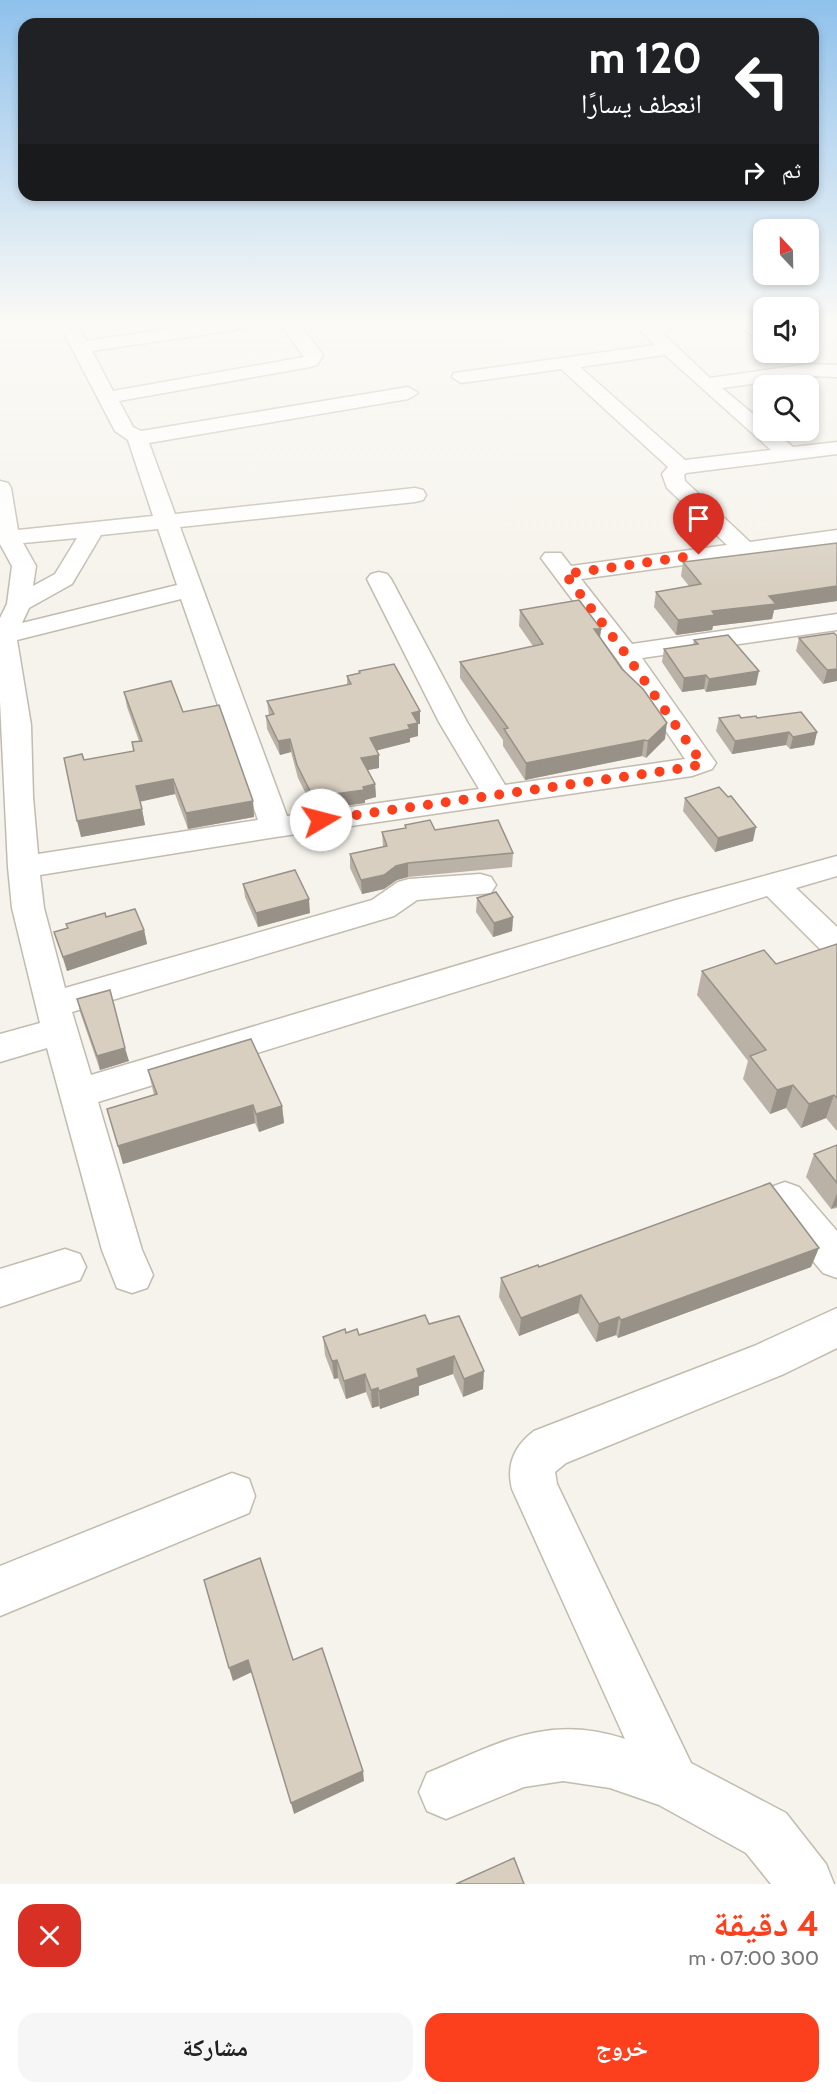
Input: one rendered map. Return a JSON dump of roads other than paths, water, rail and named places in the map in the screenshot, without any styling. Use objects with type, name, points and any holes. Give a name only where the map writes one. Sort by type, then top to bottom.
[{"type":"street","points":[[113,410],[125,431],[137,437],[149,437],[308,410]]},
{"type":"street","points":[[617,410],[680,467]]},
{"type":"street","points":[[736,410],[787,453]]},
{"type":"street","points":[[137,437],[276,827]]},
{"type":"street","points":[[744,549],[675,483],[673,474],[680,467],[837,448]]},
{"type":"street","points":[[0,488],[8,538],[24,566],[19,603],[2,635],[17,725],[18,797],[28,909],[38,954],[58,1017],[77,1094],[122,1250],[132,1275]]},
{"type":"street","points":[[8,538],[415,495]]},
{"type":"street","points":[[19,603],[64,579],[93,529]]},
{"type":"street","points":[[24,867],[276,827],[692,767],[702,763],[625,653],[559,566],[744,549],[837,537]]},
{"type":"street","points":[[379,579],[448,713],[497,795]]},
{"type":"street","points":[[2,635],[143,603],[190,589]]},
{"type":"street","points":[[625,653],[837,622]]},
{"type":"street","points":[[77,1094],[837,866]]},
{"type":"street","points":[[773,884],[837,946]]},
{"type":"street","points":[[0,1048],[58,1017],[383,908],[409,890],[480,885]]},
{"type":"street","points":[[785,1199],[837,1260]]},
{"type":"street","points":[[0,1288],[65,1267]]},
{"type":"street","points":[[672,1782],[535,1489],[531,1471],[535,1459],[550,1447],[769,1360],[837,1327]]},
{"type":"street","points":[[0,1591],[232,1496]]},
{"type":"street","points":[[446,1792],[524,1760],[563,1754],[610,1761],[672,1782],[766,1833],[806,1884]]}]
